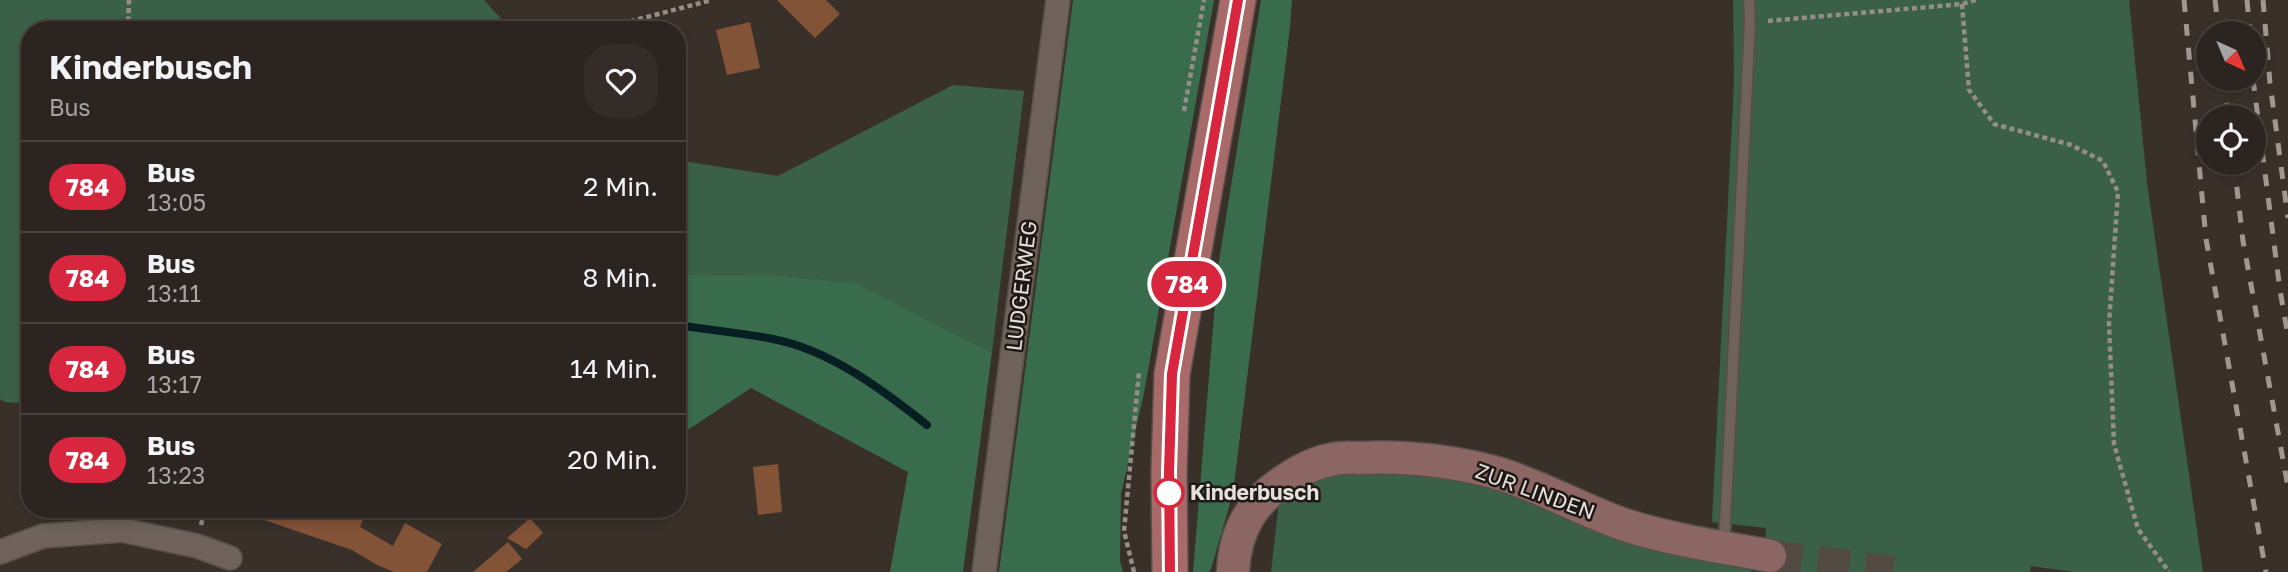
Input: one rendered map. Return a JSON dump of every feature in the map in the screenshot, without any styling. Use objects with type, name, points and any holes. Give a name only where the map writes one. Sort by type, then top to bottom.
[{"type":"main road","points":[[1170,572],[1168,486],[1172,374],[1238,0]]},
{"type":"street","name":"LUDGERWEG","points":[[984,572],[1058,0]]},
{"type":"street","name":"ZUR LINDEN","points":[[1233,572],[1233,557],[1241,528],[1258,501],[1273,487],[1306,467],[1334,459],[1393,456],[1445,462],[1498,474],[1625,525],[1677,539],[1770,556]]},
{"type":"street","points":[[0,552],[43,536],[122,530],[197,547],[230,558]]},
{"type":"lane","points":[[1724,548],[1749,0]]},
{"type":"path","points":[[128,21],[129,0]]},
{"type":"path","points":[[632,21],[712,0]]},
{"type":"path","points":[[1750,23],[1962,5],[1976,0]]},
{"type":"path","points":[[1962,5],[1969,90],[1994,124],[2071,145],[2103,161],[2118,192],[2109,323],[2114,444],[2138,528],[2169,572]]},
{"type":"green space","points":[[0,0],[484,0],[503,21],[21,21],[21,403],[0,399]]},
{"type":"green space","points":[[1073,0],[1214,0],[1144,393],[1121,494],[1120,561],[1123,572],[999,572]]},
{"type":"green space","points":[[1261,0],[1292,0],[1290,27],[1233,493],[1211,569],[1209,572],[1193,572],[1218,267]]},
{"type":"green space","points":[[1733,0],[2129,0],[2147,183],[2203,572],[2074,572],[2031,566],[2030,572],[1762,572],[1766,528],[1712,522],[1734,82]]},
{"type":"green space","points":[[953,85],[1024,91],[992,352],[856,283],[775,275],[686,274],[686,161],[778,176]]},
{"type":"green space","points":[[686,274],[775,275],[856,283],[992,352],[963,572],[890,572],[908,472],[751,388],[686,431]]},
{"type":"green space","points":[[1360,467],[1422,471],[1505,489],[1641,546],[1751,572],[1271,572],[1279,502],[1315,480]]},
{"type":"building","points":[[777,0],[826,0],[840,14],[815,38]]},
{"type":"building","points":[[750,22],[760,68],[727,75],[716,30]]},
{"type":"building","points":[[778,464],[782,512],[758,515],[753,467]]},
{"type":"building","points":[[259,518],[364,518],[360,527],[393,546],[405,523],[442,544],[427,572],[394,572],[352,550]]},
{"type":"building","points":[[530,518],[543,533],[526,549],[507,538]]},
{"type":"building","points":[[508,542],[522,559],[506,572],[473,572]]},
{"type":"waterway","points":[[686,326],[773,339],[815,352],[874,385],[927,425]]},
{"type":"tunnel","points":[[1770,556],[1893,572]]},
{"type":"railway","points":[[2184,0],[2206,239],[2266,572]]},
{"type":"railway","points":[[2215,0],[2218,21]]},
{"type":"railway","points":[[2247,0],[2249,21]]},
{"type":"railway","points":[[2263,0],[2270,83],[2288,218]]},
{"type":"railway","points":[[2225,91],[2227,105]]},
{"type":"railway","points":[[2255,91],[2288,336]]},
{"type":"railway","points":[[2235,175],[2243,241],[2288,487]]},
{"type":"bus line","name":"784","points":[[1170,572],[1168,527],[1172,374],[1238,0]]},
{"type":"place","name":"Kinderbusch","points":[[1169,493]]}]
